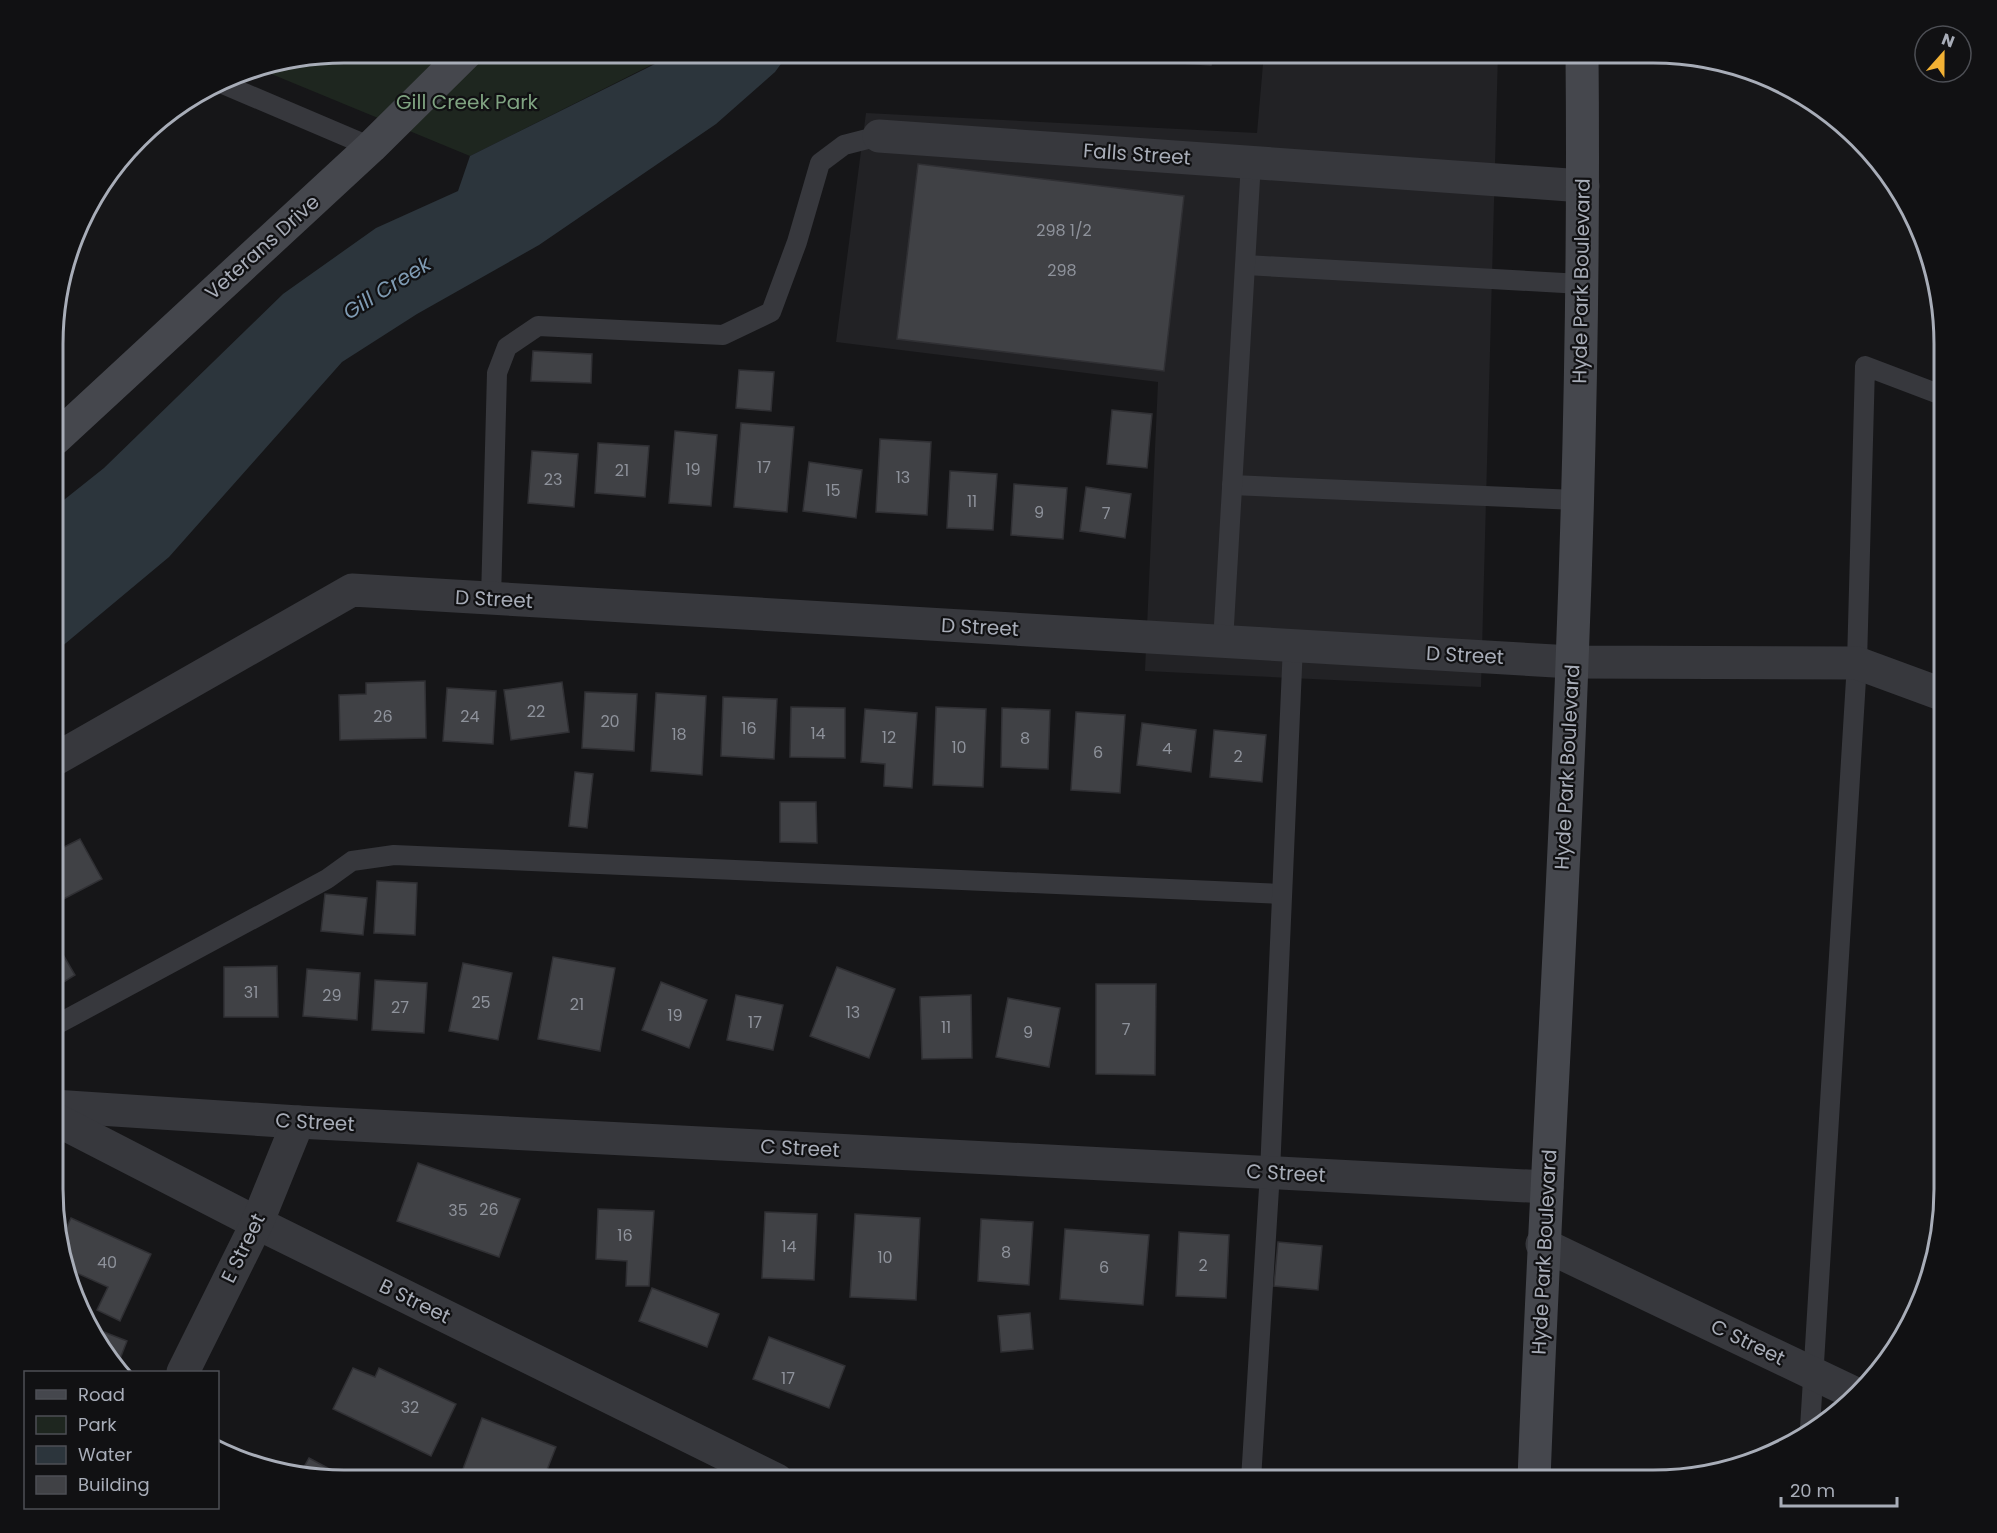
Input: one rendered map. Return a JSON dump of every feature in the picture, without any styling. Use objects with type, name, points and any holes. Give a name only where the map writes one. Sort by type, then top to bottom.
[{"type":"main road","name":"Veterans Drive","points":[[63,432],[371,147],[455,63]]},
{"type":"main road","name":"Hyde Park Boulevard","points":[[1534,1470],[1542,1244],[1547,1187],[1572,662],[1583,186],[1582,63]]},
{"type":"street","name":"Falls Street","points":[[879,136],[1583,186]]},
{"type":"street","name":"D Street","points":[[63,755],[352,590],[1572,662],[1857,663],[1934,691]]},
{"type":"street","name":"C Street","points":[[63,1107],[298,1122],[1547,1187]]},
{"type":"street","name":"E Street","points":[[183,1371],[257,1223],[298,1122]]},
{"type":"street","name":"B Street","points":[[63,1123],[257,1223],[757,1470]]},
{"type":"street","name":"C Street","points":[[1542,1244],[1849,1391]]},
{"type":"lane","points":[[230,87],[371,147]]},
{"type":"lane","name":"Falls Street","points":[[491,599],[497,373],[507,347],[538,326],[723,335],[771,312],[797,242],[820,163],[844,145],[879,136]]},
{"type":"lane","points":[[1223,642],[1251,162]]},
{"type":"lane","points":[[1246,265],[1581,284]]},
{"type":"lane","points":[[1810,1422],[1857,663],[1865,366],[1934,392]]},
{"type":"lane","points":[[1232,485],[1576,500]]},
{"type":"lane","points":[[1252,1470],[1270,1172],[1293,645]]},
{"type":"lane","points":[[63,1021],[327,879],[352,861],[394,855],[1282,894]]},
{"type":"shaded area","points":[[1263,63],[1498,63],[1481,687],[1145,671],[1158,382],[836,342],[866,113],[1257,133]]},
{"type":"green space","name":"Gill Creek Park","points":[[344,63],[655,63],[470,156],[270,73],[308,65]]},
{"type":"water","name":"Gill Creek","points":[[657,63],[782,63],[775,72],[716,124],[539,245],[417,314],[342,362],[169,557],[63,645],[63,501],[104,468],[283,294],[376,228],[458,191],[470,156]]},
{"type":"building","points":[[1180,63],[1211,63],[1211,65]]},
{"type":"building","points":[[918,164],[1184,196],[1164,371],[897,339]]},
{"type":"building","points":[[533,351],[592,354],[591,383],[531,381]]},
{"type":"building","points":[[739,370],[774,372],[771,411],[736,408]]},
{"type":"building","points":[[1112,410],[1152,414],[1147,468],[1107,464]]},
{"type":"building","points":[[741,423],[794,427],[787,512],[734,507]]},
{"type":"building","points":[[675,431],[717,435],[711,506],[669,503]]},
{"type":"building","points":[[880,439],[931,442],[927,515],[876,512]]},
{"type":"building","points":[[598,443],[649,446],[645,497],[595,493]]},
{"type":"building","points":[[532,451],[578,454],[574,507],[528,503]]},
{"type":"building","points":[[809,462],[862,470],[856,518],[803,511]]},
{"type":"building","points":[[950,471],[997,474],[993,530],[947,528]]},
{"type":"building","points":[[1014,484],[1067,488],[1063,539],[1011,535]]},
{"type":"building","points":[[1086,487],[1131,494],[1125,538],[1080,531]]},
{"type":"building","points":[[425,681],[426,738],[340,740],[339,695],[366,694],[366,683]]},
{"type":"building","points":[[562,682],[569,732],[511,740],[504,690]]},
{"type":"building","points":[[447,688],[496,691],[493,744],[443,741]]},
{"type":"building","points":[[585,692],[637,694],[634,751],[582,748]]},
{"type":"building","points":[[656,693],[706,696],[702,775],[651,771]]},
{"type":"building","points":[[723,697],[777,699],[774,759],[721,756]]},
{"type":"building","points":[[791,707],[845,708],[845,758],[790,757]]},
{"type":"building","points":[[936,707],[986,709],[983,787],[933,785]]},
{"type":"building","points":[[1002,708],[1050,710],[1048,769],[1001,767]]},
{"type":"building","points":[[865,709],[917,713],[912,788],[884,786],[885,764],[861,762]]},
{"type":"building","points":[[1076,712],[1125,715],[1120,793],[1071,790]]},
{"type":"building","points":[[1142,723],[1196,730],[1191,772],[1137,765]]},
{"type":"building","points":[[1214,730],[1266,735],[1262,782],[1210,777]]},
{"type":"building","points":[[575,772],[593,774],[587,828],[569,826]]},
{"type":"building","points":[[780,802],[816,802],[817,843],[780,842]]},
{"type":"building","points":[[80,839],[102,879],[63,899],[63,848]]},
{"type":"building","points":[[377,881],[417,883],[415,935],[374,933]]},
{"type":"building","points":[[325,894],[367,898],[363,935],[321,931]]},
{"type":"building","points":[[63,955],[75,975],[63,982]]},
{"type":"building","points":[[553,957],[615,968],[600,1051],[538,1039]]},
{"type":"building","points":[[463,963],[512,973],[498,1040],[449,1031]]},
{"type":"building","points":[[277,966],[278,1017],[224,1017],[224,967]]},
{"type":"building","points":[[837,967],[895,989],[869,1058],[810,1036]]},
{"type":"building","points":[[307,969],[360,973],[357,1020],[303,1016]]},
{"type":"building","points":[[375,980],[427,983],[424,1033],[372,1030]]},
{"type":"building","points":[[661,982],[707,1000],[689,1048],[642,1030]]},
{"type":"building","points":[[1096,984],[1156,984],[1155,1075],[1096,1074]]},
{"type":"building","points":[[736,995],[783,1005],[773,1050],[727,1040]]},
{"type":"building","points":[[971,995],[972,1058],[922,1059],[920,997]]},
{"type":"building","points":[[1008,998],[1060,1008],[1049,1067],[996,1057]]},
{"type":"building","points":[[418,1163],[520,1199],[499,1257],[397,1221]]},
{"type":"building","points":[[598,1209],[654,1211],[649,1286],[626,1286],[627,1261],[596,1259]]},
{"type":"building","points":[[765,1212],[817,1214],[814,1280],[762,1278]]},
{"type":"building","points":[[855,1214],[920,1218],[916,1300],[850,1297]]},
{"type":"building","points":[[71,1218],[151,1254],[120,1321],[97,1310],[108,1287],[76,1273],[66,1229]]},
{"type":"building","points":[[981,1219],[1033,1222],[1029,1285],[978,1281]]},
{"type":"building","points":[[1065,1229],[1149,1235],[1143,1305],[1060,1299]]},
{"type":"building","points":[[1179,1232],[1229,1235],[1226,1298],[1176,1296]]},
{"type":"building","points":[[1278,1242],[1322,1246],[1318,1290],[1274,1286]]},
{"type":"building","points":[[652,1288],[719,1314],[707,1347],[639,1321]]},
{"type":"building","points":[[1030,1313],[1033,1349],[1001,1352],[998,1316]]},
{"type":"building","points":[[102,1331],[127,1341],[120,1359]]},
{"type":"building","points":[[769,1337],[845,1366],[829,1408],[753,1379]]},
{"type":"building","points":[[353,1368],[375,1377],[379,1368],[456,1404],[431,1456],[333,1409]]},
{"type":"building","points":[[482,1418],[556,1447],[547,1470],[463,1470]]},
{"type":"building","points":[[309,1458],[330,1469],[308,1468],[304,1467]]}]
